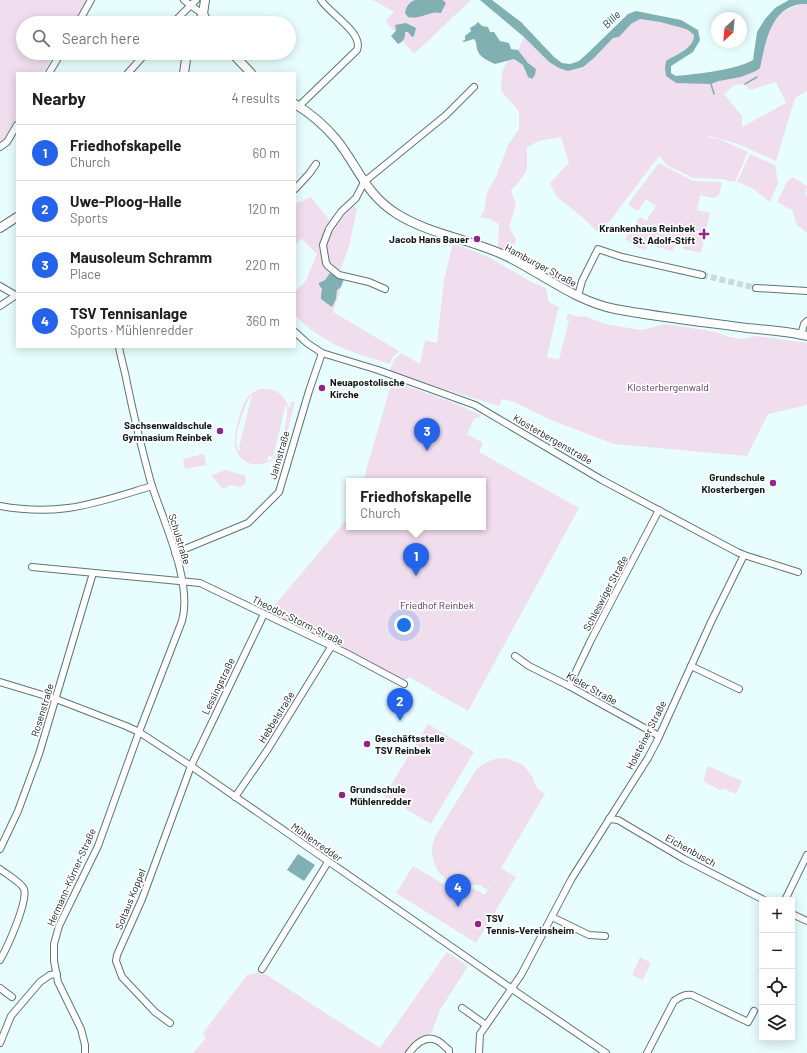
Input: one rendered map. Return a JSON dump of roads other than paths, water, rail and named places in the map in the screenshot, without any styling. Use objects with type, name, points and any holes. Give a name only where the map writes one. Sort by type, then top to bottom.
[{"type":"main road","points":[[203,14],[205,0]]},
{"type":"main road","points":[[184,72],[186,60]]},
{"type":"main road","points":[[239,60],[250,72]]},
{"type":"main road","name":"Hamburger Straße","points":[[297,105],[309,113],[336,139],[364,182],[385,206],[410,222],[430,230],[472,242],[506,256],[578,296],[613,308],[677,319],[804,336]]},
{"type":"main road","points":[[0,228],[16,218]]},
{"type":"street","points":[[82,16],[91,0]]},
{"type":"street","points":[[184,0],[190,6],[203,14]]},
{"type":"street","points":[[180,16],[196,0]]},
{"type":"street","points":[[297,105],[357,50],[359,45],[357,38],[352,31],[321,0]]},
{"type":"street","points":[[50,72],[57,60]]},
{"type":"street","points":[[129,72],[140,60]]},
{"type":"street","points":[[385,288],[335,273],[326,263],[323,251],[323,245],[329,230],[341,212],[356,198],[364,182],[446,115],[474,87]]},
{"type":"street","points":[[0,148],[7,142],[16,127]]},
{"type":"street","points":[[296,188],[316,164]]},
{"type":"street","points":[[578,296],[582,281],[598,250],[702,275]]},
{"type":"street","points":[[0,286],[16,296],[0,306]]},
{"type":"street","points":[[756,288],[807,290]]},
{"type":"street","points":[[804,336],[804,324],[807,321]]},
{"type":"street","name":"Klosterbergenstraße","points":[[296,333],[307,343],[322,353],[378,370],[475,405],[602,480],[744,555],[798,572]]},
{"type":"street","name":"Schulstraße","points":[[119,348],[138,433],[152,486],[175,553],[182,581],[185,610],[139,732]]},
{"type":"street","name":"Jahnstraße","points":[[175,553],[248,524],[279,492],[308,391],[322,353]]},
{"type":"street","points":[[0,506],[36,510],[68,508],[101,501],[152,486]]},
{"type":"street","name":"Schleswiger Straße","points":[[569,686],[659,510]]},
{"type":"street","name":"Holsteiner Straße","points":[[479,1053],[480,1034],[521,975],[572,878],[648,758],[744,555]]},
{"type":"street","name":"Theodor-Storm-Straße","points":[[32,567],[203,584],[404,684]]},
{"type":"street","name":"Rosenstraße","points":[[0,849],[18,811],[40,754],[93,573]]},
{"type":"street","name":"Lessingstraße","points":[[191,766],[264,614]]},
{"type":"street","name":"Hebbelstraße","points":[[235,797],[268,749],[332,647]]},
{"type":"street","name":"Kieler Straße","points":[[515,656],[529,666],[569,686],[659,736]]},
{"type":"street","points":[[691,666],[739,689]]},
{"type":"street","name":"Mühlenredder","points":[[0,682],[56,699],[139,732],[191,766],[606,1053]]},
{"type":"street","name":"Hermann-Körner-Straße","points":[[85,1053],[85,1045],[81,1029],[58,982],[54,960],[54,944],[59,926],[98,846],[139,732]]},
{"type":"street","name":"Soltaus Koppel","points":[[170,1023],[155,1012],[122,978],[116,961],[117,955],[142,899],[191,766]]},
{"type":"street","name":"Eichenbusch","points":[[609,819],[618,820],[684,859],[759,897]]},
{"type":"street","points":[[786,897],[807,855]]},
{"type":"street","points":[[262,969],[328,862]]},
{"type":"street","points":[[0,869],[24,889],[24,895],[15,928],[0,960]]},
{"type":"street","points":[[795,915],[807,921]]},
{"type":"street","points":[[552,917],[589,936],[605,936]]},
{"type":"street","points":[[0,1043],[11,1016],[40,982],[56,974]]},
{"type":"street","points":[[0,988],[12,997]]},
{"type":"street","points":[[648,1053],[674,1001],[680,996],[686,994],[692,995],[748,1022],[754,1011]]},
{"type":"street","points":[[462,1008],[486,1025]]},
{"type":"street","points":[[409,1053],[424,1039],[435,1039],[449,1050],[449,1053]]},
{"type":"water","points":[[415,0],[443,0],[446,3],[441,13],[437,12],[413,18],[408,17],[405,13],[406,9],[409,3]]},
{"type":"water","points":[[480,0],[492,0],[521,22],[554,57],[562,63],[570,64],[579,61],[628,14],[636,11],[681,20],[698,30],[700,40],[693,52],[671,66],[671,73],[676,76],[726,69],[753,60],[757,32],[765,19],[775,8],[789,0],[807,0],[807,4],[795,5],[785,10],[778,17],[768,36],[760,68],[741,77],[711,84],[676,83],[666,76],[666,61],[688,48],[693,40],[694,35],[688,30],[660,22],[640,19],[631,24],[619,37],[613,38],[583,67],[568,71],[549,62],[524,37]]},
{"type":"water","points":[[478,22],[482,26],[488,27],[490,32],[494,32],[500,41],[509,43],[511,49],[518,50],[528,63],[536,69],[535,75],[532,79],[528,77],[523,65],[514,59],[495,64],[487,60],[478,52],[474,39],[464,42],[462,41],[465,40],[465,36],[471,31],[470,28]]},
{"type":"water","points":[[406,23],[416,28],[414,36],[412,37],[408,32],[405,32],[404,40],[398,44],[391,36],[396,31],[395,25]]},
{"type":"water","points":[[330,273],[344,279],[341,287],[337,290],[336,299],[332,307],[321,299],[322,289],[319,285],[319,283],[325,280]]},
{"type":"water","points":[[298,854],[315,865],[304,881],[287,870]]},
{"type":"waterway","points":[[745,84],[757,77]]},
{"type":"waterway","points":[[711,84],[714,94]]},
{"type":"tunnel","points":[[702,275],[756,288]]},
{"type":"place","name":"Krankenhaus Reinbek St. Adolf-Stift","points":[[704,234]]},
{"type":"place","name":"Jacob Hans Bauer","points":[[477,239]]},
{"type":"place","name":"Neuapostolische Kirche","points":[[322,388]]},
{"type":"place","name":"Sachsenwaldschule Gymnasium Reinbek","points":[[220,431]]},
{"type":"place","name":"Mausoleum Schramm","points":[[427,451]]},
{"type":"place","name":"Grundschule Klosterbergen","points":[[773,483]]},
{"type":"place","name":"Friedhofskapelle","points":[[416,576]]},
{"type":"place","name":"Uwe-Ploog-Halle","points":[[400,721]]},
{"type":"place","name":"Geschäftsstelle TSV Reinbek","points":[[367,744]]},
{"type":"place","name":"Grundschule Mühlenredder","points":[[342,795]]},
{"type":"place","name":"TSV Tennisanlage","points":[[458,907]]},
{"type":"place","name":"TSV Tennis-Vereinsheim","points":[[478,924]]},
{"type":"water label","name":"Bille","points":[[611,19]]},
{"type":"park label","name":"Klosterbergenwald","points":[[668,387]]},
{"type":"park label","name":"Friedhof Reinbek","points":[[437,605]]}]
